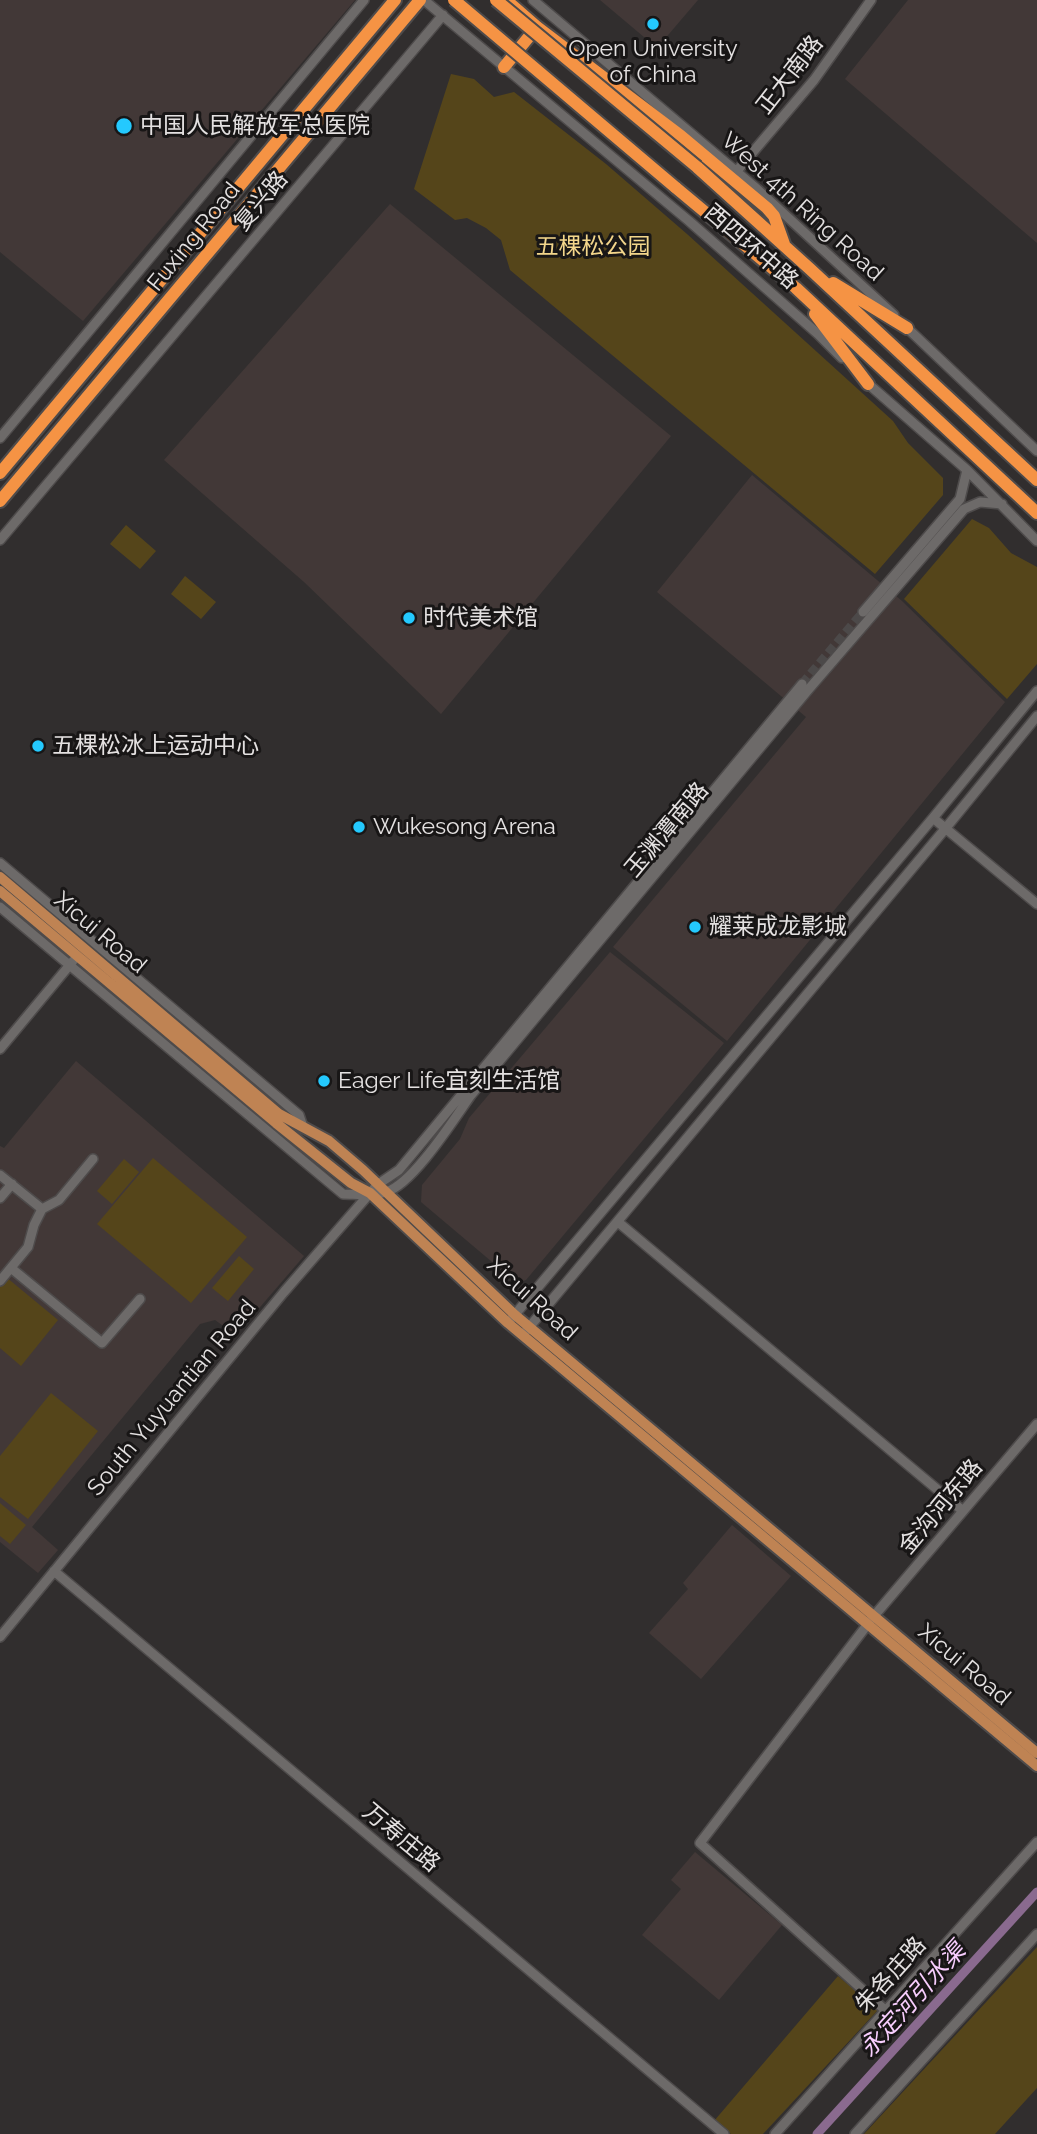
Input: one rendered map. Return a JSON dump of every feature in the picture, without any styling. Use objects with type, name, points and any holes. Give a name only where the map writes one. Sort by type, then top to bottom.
[{"type":"highway","name":"Fuxing Road","points":[[0,473],[395,0]]},
{"type":"highway","name":"Fuxing Road","points":[[0,501],[422,0]]},
{"type":"highway","name":"西四环中路","points":[[454,0],[796,288],[1037,513]]},
{"type":"highway","name":"西四环中路","points":[[496,0],[697,167],[1037,480]]},
{"type":"highway","points":[[506,0],[537,27],[681,136],[767,208],[774,216],[785,246]]},
{"type":"highway","points":[[504,67],[537,27]]},
{"type":"highway","points":[[810,269],[907,328]]},
{"type":"highway","points":[[796,288],[868,384]]},
{"type":"main road","name":"Xicui Road","points":[[0,877],[77,956],[279,1114],[329,1141],[363,1170],[377,1190],[511,1319],[871,1621],[1037,1766]]},
{"type":"main road","name":"Xicui Road","points":[[0,891],[351,1183],[377,1190]]},
{"type":"main road","name":"Xicui Road","points":[[871,1621],[1037,1753]]},
{"type":"street","points":[[0,438],[363,0]]},
{"type":"street","name":"西四环中路","points":[[422,0],[758,280],[868,384],[967,470],[1037,541]]},
{"type":"street","name":"West 4th Ring Road","points":[[533,0],[822,247],[1037,452]]},
{"type":"street","name":"正大南路","points":[[736,172],[814,80],[871,0]]},
{"type":"street","name":"复兴路","points":[[0,540],[443,15]]},
{"type":"street","points":[[863,612],[960,499],[967,470]]},
{"type":"street","name":"玉渊潭南路","points":[[377,1190],[402,1183],[444,1134],[471,1095],[808,690],[964,509],[980,502],[1002,504]]},
{"type":"street","name":"玉渊潭南路","points":[[377,1190],[399,1170],[802,684]]},
{"type":"street","points":[[511,1319],[1037,691]]},
{"type":"street","points":[[526,1331],[1037,716]]},
{"type":"street","points":[[933,818],[1037,904]]},
{"type":"street","points":[[0,863],[299,1115],[303,1127]]},
{"type":"street","points":[[0,906],[77,956],[0,1049]]},
{"type":"street","points":[[0,1281],[28,1247],[34,1225],[43,1209],[59,1200],[93,1159]]},
{"type":"street","points":[[0,1175],[43,1209]]},
{"type":"street","points":[[0,1198],[12,1184]]},
{"type":"street","name":"South Yuyuantian Road","points":[[0,1637],[275,1303],[377,1190]]},
{"type":"street","points":[[618,1222],[963,1511]]},
{"type":"street","points":[[11,1268],[102,1343],[140,1299]]},
{"type":"street","name":"金沟河东路","points":[[885,2010],[700,1843],[871,1621],[1037,1424]]},
{"type":"street","name":"万寿庄路","points":[[54,1571],[723,2134]]},
{"type":"street","name":"朱各庄路","points":[[775,2134],[1037,1842]]},
{"type":"street","points":[[855,2134],[1037,1934]]},
{"type":"shaded area","name":"中国人民解放军总医院","points":[[0,0],[355,0],[83,321],[0,252]]},
{"type":"shaded area","name":"Open University of China","points":[[600,0],[698,0],[657,48]]},
{"type":"shaded area","points":[[908,0],[1037,0],[1037,243],[845,79]]},
{"type":"shaded area","points":[[390,204],[671,436],[441,714],[304,582],[164,460]]},
{"type":"shaded area","points":[[752,475],[902,601],[1005,702],[727,1041],[613,947],[806,717],[657,592]]},
{"type":"shaded area","points":[[610,952],[724,1043],[526,1280],[517,1283],[421,1202],[422,1185],[460,1139],[469,1118]]},
{"type":"shaded area","points":[[76,1061],[304,1256],[236,1335],[215,1320],[200,1324],[32,1527],[58,1550],[38,1573],[0,1542],[0,1146],[4,1148]]},
{"type":"shaded area","points":[[732,1525],[791,1576],[701,1679],[649,1633],[688,1589],[683,1583]]},
{"type":"shaded area","points":[[695,1852],[782,1925],[719,2000],[642,1935],[681,1889],[671,1880]]},
{"type":"green space","name":"五棵松公园","points":[[451,74],[474,79],[494,97],[514,92],[606,164],[893,421],[908,443],[943,478],[943,495],[875,574],[510,270],[501,240],[467,218],[455,220],[414,189]]},
{"type":"green space","points":[[972,519],[989,528],[1011,553],[1037,567],[1037,664],[1007,699],[904,599]]},
{"type":"green space","points":[[126,525],[156,551],[140,569],[110,544]]},
{"type":"green space","points":[[185,576],[216,602],[201,619],[171,594]]},
{"type":"green space","points":[[153,1158],[247,1237],[191,1303],[97,1224]]},
{"type":"green space","points":[[124,1159],[139,1172],[112,1204],[97,1191]]},
{"type":"green space","points":[[239,1256],[254,1269],[228,1301],[212,1288]]},
{"type":"green space","points":[[6,1277],[58,1320],[21,1366],[0,1348],[0,1284]]},
{"type":"green space","points":[[51,1393],[98,1431],[28,1519],[0,1497],[0,1456]]},
{"type":"green space","points":[[0,1503],[26,1525],[10,1544],[0,1536]]},
{"type":"green space","points":[[1037,1947],[1037,2088],[995,2134],[864,2134]]},
{"type":"green space","points":[[838,1976],[878,2010],[763,2134],[731,2134],[714,2121]]},
{"type":"waterway","name":"永定河引水渠","points":[[817,2134],[1037,1892]]},
{"type":"tunnel","points":[[802,684],[863,612]]},
{"type":"place","name":"Open University of China","points":[[653,24]]},
{"type":"place","name":"中国人民解放军总医院","points":[[124,126]]},
{"type":"place","name":"时代美术馆","points":[[409,618]]},
{"type":"place","name":"五棵松冰上运动中心","points":[[38,746]]},
{"type":"place","name":"Wukesong Arena","points":[[359,827]]},
{"type":"place","name":"耀莱成龙影城","points":[[695,927]]},
{"type":"place","name":"Eager Life宜刻生活馆","points":[[324,1081]]}]
